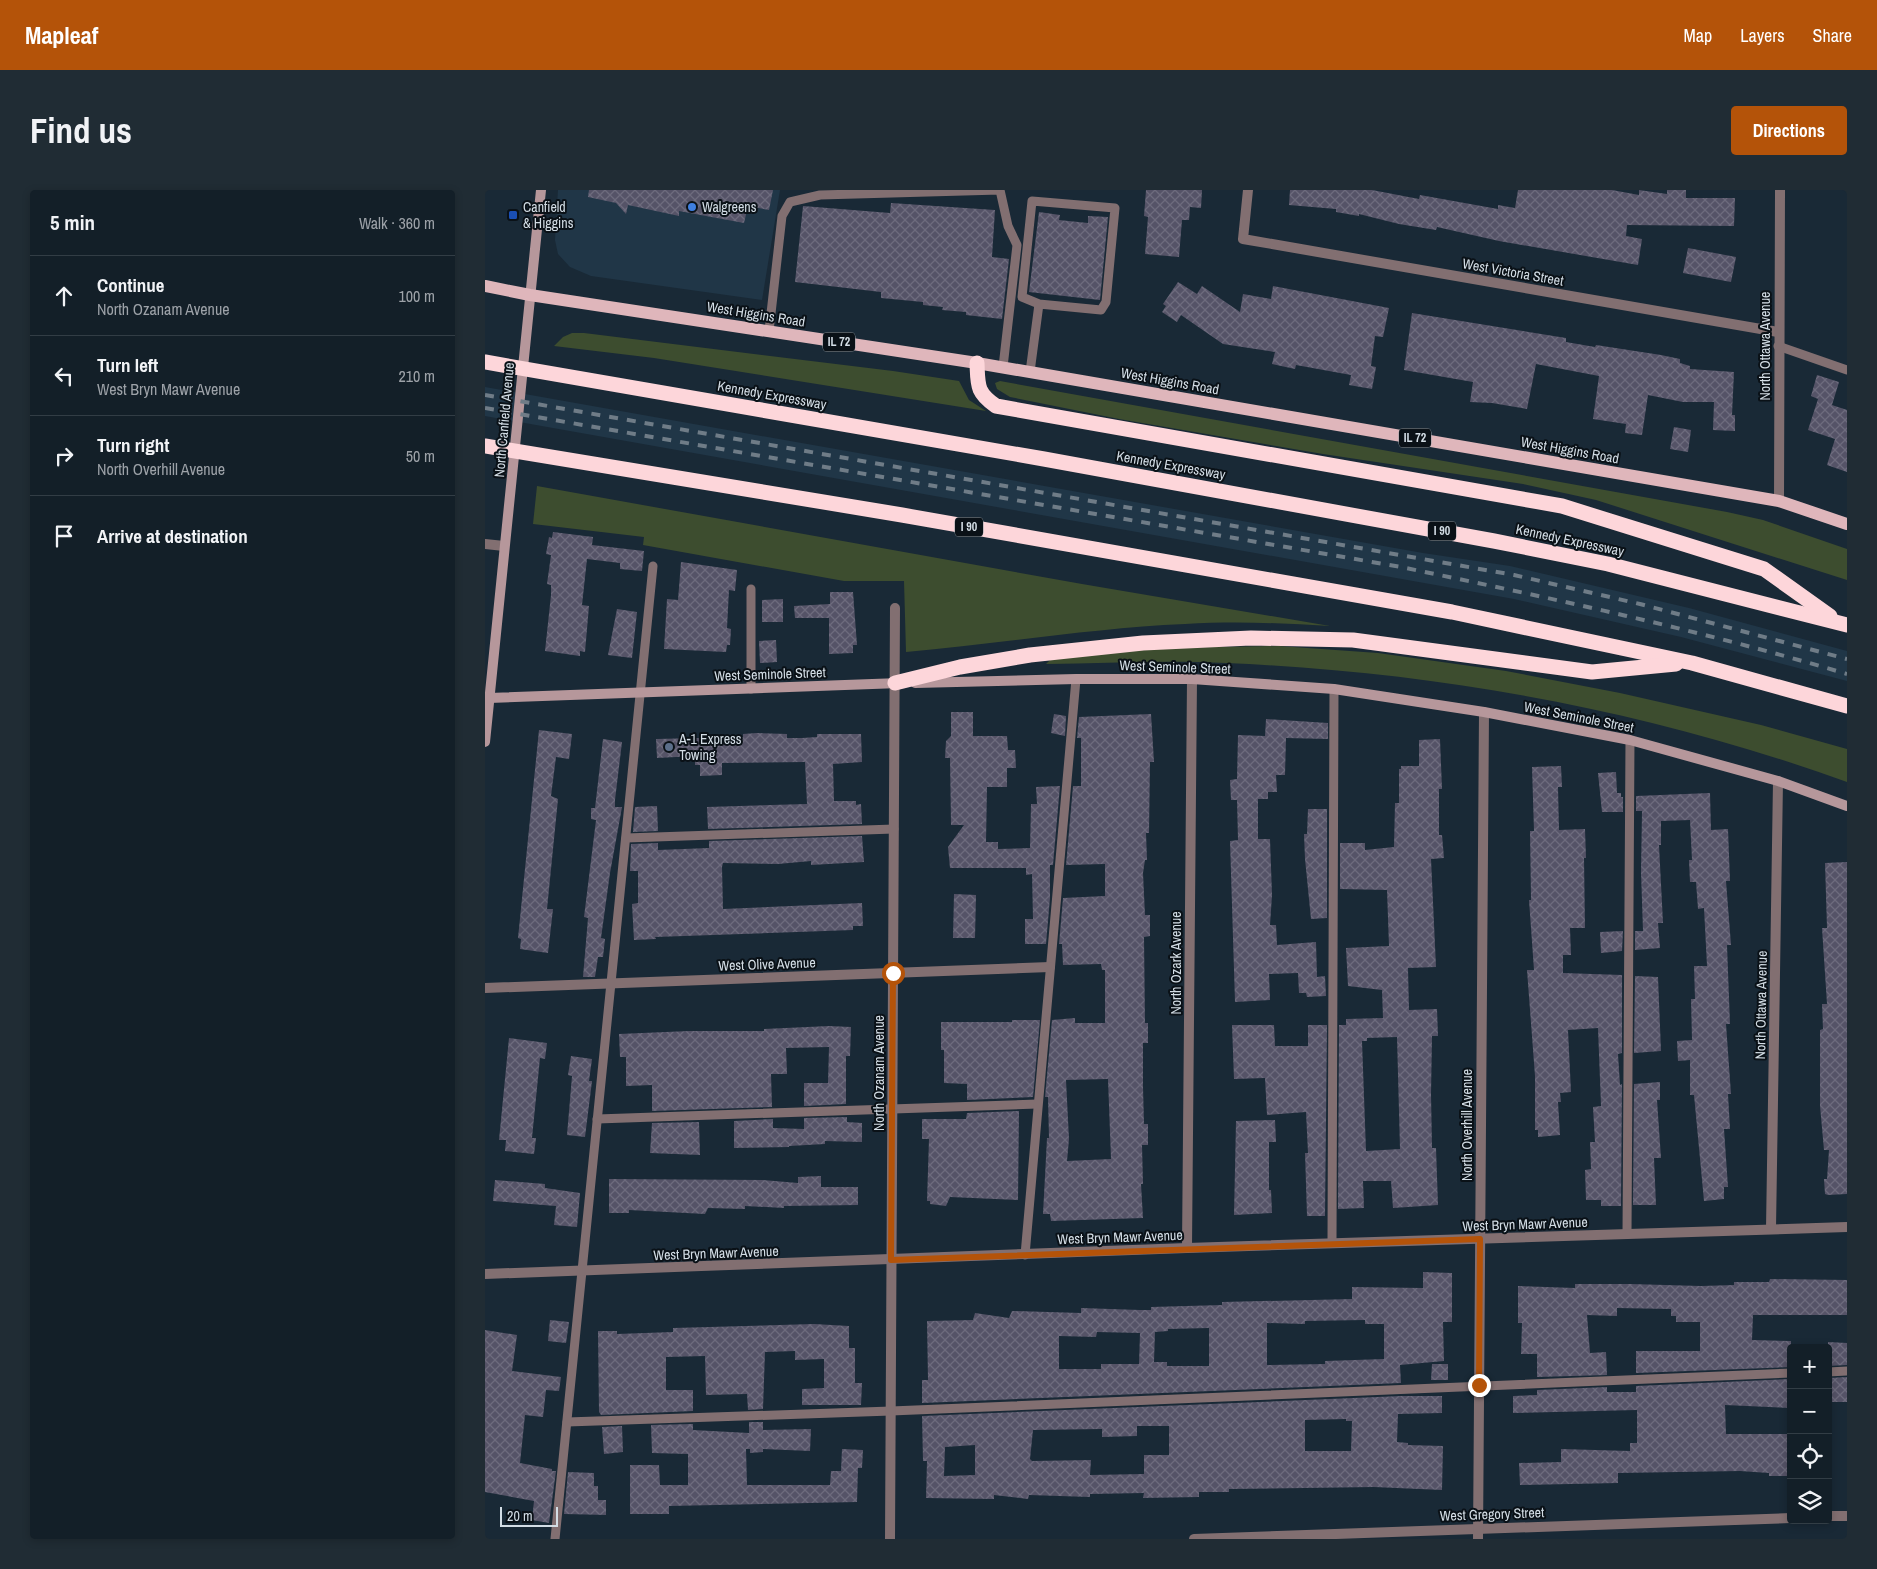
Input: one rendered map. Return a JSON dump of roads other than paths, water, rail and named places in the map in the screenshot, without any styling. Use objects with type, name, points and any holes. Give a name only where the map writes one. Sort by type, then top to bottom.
[{"type":"highway","name":"Kennedy Expressway","points":[[485,362],[1044,459],[1484,539],[1608,564],[1842,623]]},
{"type":"highway","points":[[977,363],[978,387],[983,397],[996,406],[1562,506],[1764,569],[1842,623]]},
{"type":"highway","name":"I 90","points":[[485,446],[902,515],[1442,610],[1693,663],[1847,706]]},
{"type":"highway","points":[[895,683],[960,667],[1030,655],[1143,643],[1251,638],[1353,640],[1592,672],[1693,663]]},
{"type":"main road","name":"West Higgins Road","points":[[485,286],[530,295],[1003,367],[1779,501],[1847,524]]},
{"type":"street","name":"North Canfield Avenue","points":[[485,742],[541,190]]},
{"type":"street","name":"West Victoria Street","points":[[1248,190],[1243,239],[1778,332]]},
{"type":"street","name":"North Ottawa Avenue","points":[[1779,501],[1778,332],[1780,190]]},
{"type":"street","points":[[485,544],[504,546]]},
{"type":"street","name":"North Ozanam Avenue","points":[[890,1539],[895,608]]},
{"type":"street","name":"West Seminole Street","points":[[489,698],[895,683],[1076,679],[1192,679],[1334,689],[1484,712],[1630,740],[1778,781],[1847,806]]},
{"type":"street","name":"North Ozark Avenue","points":[[1187,1248],[1192,679]]},
{"type":"street","name":"North Overhill Avenue","points":[[1478,1539],[1484,712]]},
{"type":"street","name":"North Ottawa Avenue","points":[[1771,1230],[1778,781]]},
{"type":"street","name":"West Olive Avenue","points":[[485,988],[1050,967]]},
{"type":"street","name":"West Bryn Mawr Avenue","points":[[485,1274],[1187,1248],[1847,1227]]},
{"type":"street","points":[[1832,1516],[1847,1516]]},
{"type":"street","name":"West Gregory Street","points":[[1194,1539],[1787,1518]]},
{"type":"lane","points":[[769,331],[782,216],[790,202],[820,195],[1000,190],[1008,226],[1017,245],[1003,367]]},
{"type":"lane","points":[[1031,201],[1115,208],[1106,302],[1101,310],[1039,304],[1022,296],[1031,201]]},
{"type":"lane","points":[[1030,372],[1039,304]]},
{"type":"lane","points":[[1778,346],[1847,370]]},
{"type":"lane","points":[[555,1539],[653,566]]},
{"type":"lane","points":[[751,589],[751,689]]},
{"type":"lane","points":[[1025,1254],[1076,679]]},
{"type":"lane","points":[[1332,1243],[1334,689]]},
{"type":"lane","points":[[1627,1234],[1630,740]]},
{"type":"lane","points":[[626,838],[893,829]]},
{"type":"lane","points":[[597,1119],[1037,1104]]},
{"type":"lane","points":[[1832,1372],[1847,1371]]},
{"type":"lane","points":[[567,1422],[891,1411],[1787,1373]]},
{"type":"railway","points":[[485,395],[1514,575],[1640,604],[1847,659]]},
{"type":"railway","points":[[485,408],[1401,567],[1681,629],[1847,674]]},
{"type":"place","name":"Walgreens","points":[[692,207]]},
{"type":"place","name":"Canfield & Higgins","points":[[513,215]]},
{"type":"place","name":"A-1 Express Towing","points":[[669,747]]}]
